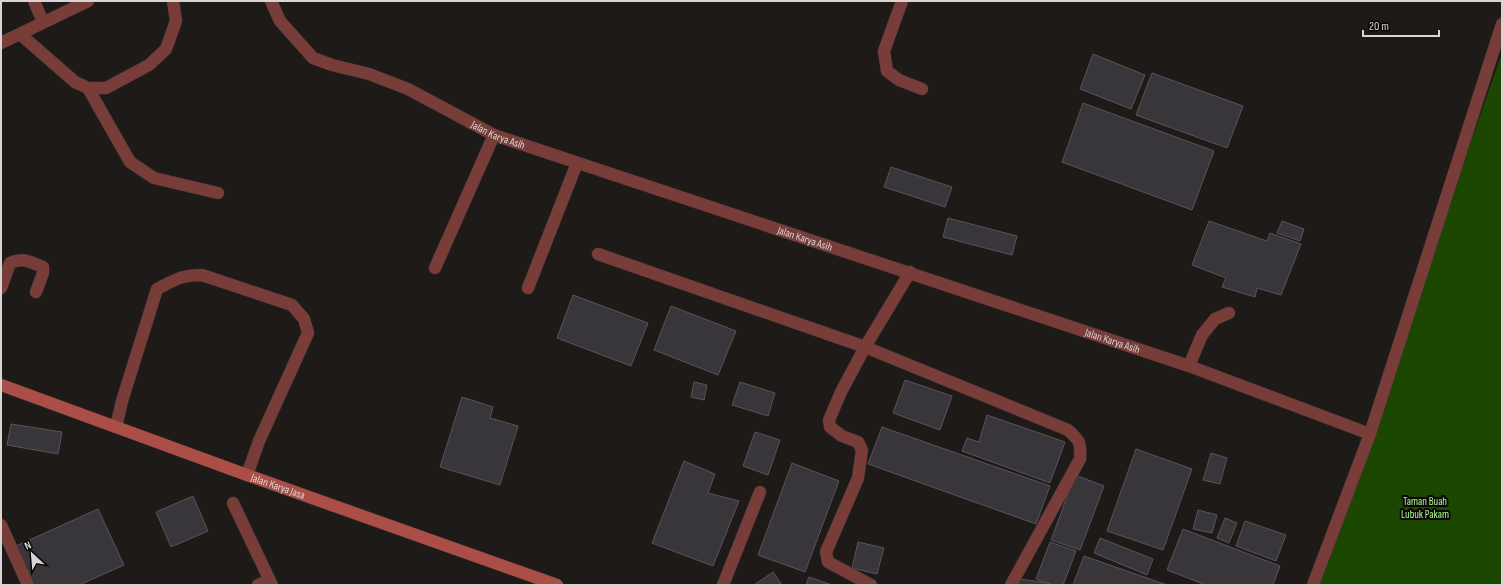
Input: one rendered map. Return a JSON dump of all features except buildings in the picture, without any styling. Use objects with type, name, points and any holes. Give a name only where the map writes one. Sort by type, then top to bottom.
[{"type":"street","points":[[34,1],[43,22]]},
{"type":"street","points":[[1,43],[88,1]]},
{"type":"street","points":[[20,34],[76,82],[88,88],[106,88],[149,65],[166,49],[176,21],[173,1]]},
{"type":"street","name":"Jalan Karya Asih","points":[[271,1],[280,21],[313,58],[332,65],[369,74],[408,89],[494,135],[910,272],[1189,366],[1370,434]]},
{"type":"street","points":[[902,1],[884,51],[888,71],[899,80],[922,89]]},
{"type":"street","points":[[1313,585],[1370,434],[1502,24]]},
{"type":"street","points":[[88,88],[130,162],[154,178],[218,193]]},
{"type":"street","points":[[435,268],[494,135]]},
{"type":"street","points":[[528,288],[577,163]]},
{"type":"street","points":[[598,254],[866,347],[1068,430],[1076,437],[1081,445],[1080,459],[1011,585]]},
{"type":"street","points":[[1,288],[10,263],[18,259],[28,260],[43,267],[44,273],[36,292]]},
{"type":"street","points":[[871,585],[828,562],[826,552],[858,478],[862,450],[858,442],[842,436],[830,427],[829,420],[841,392],[910,272]]},
{"type":"street","points":[[116,427],[122,401],[157,289],[179,277],[188,275],[202,275],[292,305],[304,319],[308,333],[259,441],[246,475]]},
{"type":"street","points":[[1189,366],[1202,335],[1215,319],[1229,313]]},
{"type":"street","name":"Jalan Karya Jasa","points":[[1,385],[246,475],[557,585]]},
{"type":"street","points":[[723,585],[760,492]]},
{"type":"street","points":[[233,503],[266,583]]},
{"type":"street","points":[[1,525],[28,585]]},
{"type":"green space","name":"Taman Buah Lubuk Pakam","points":[[1502,53],[1502,585],[1316,585]]}]
